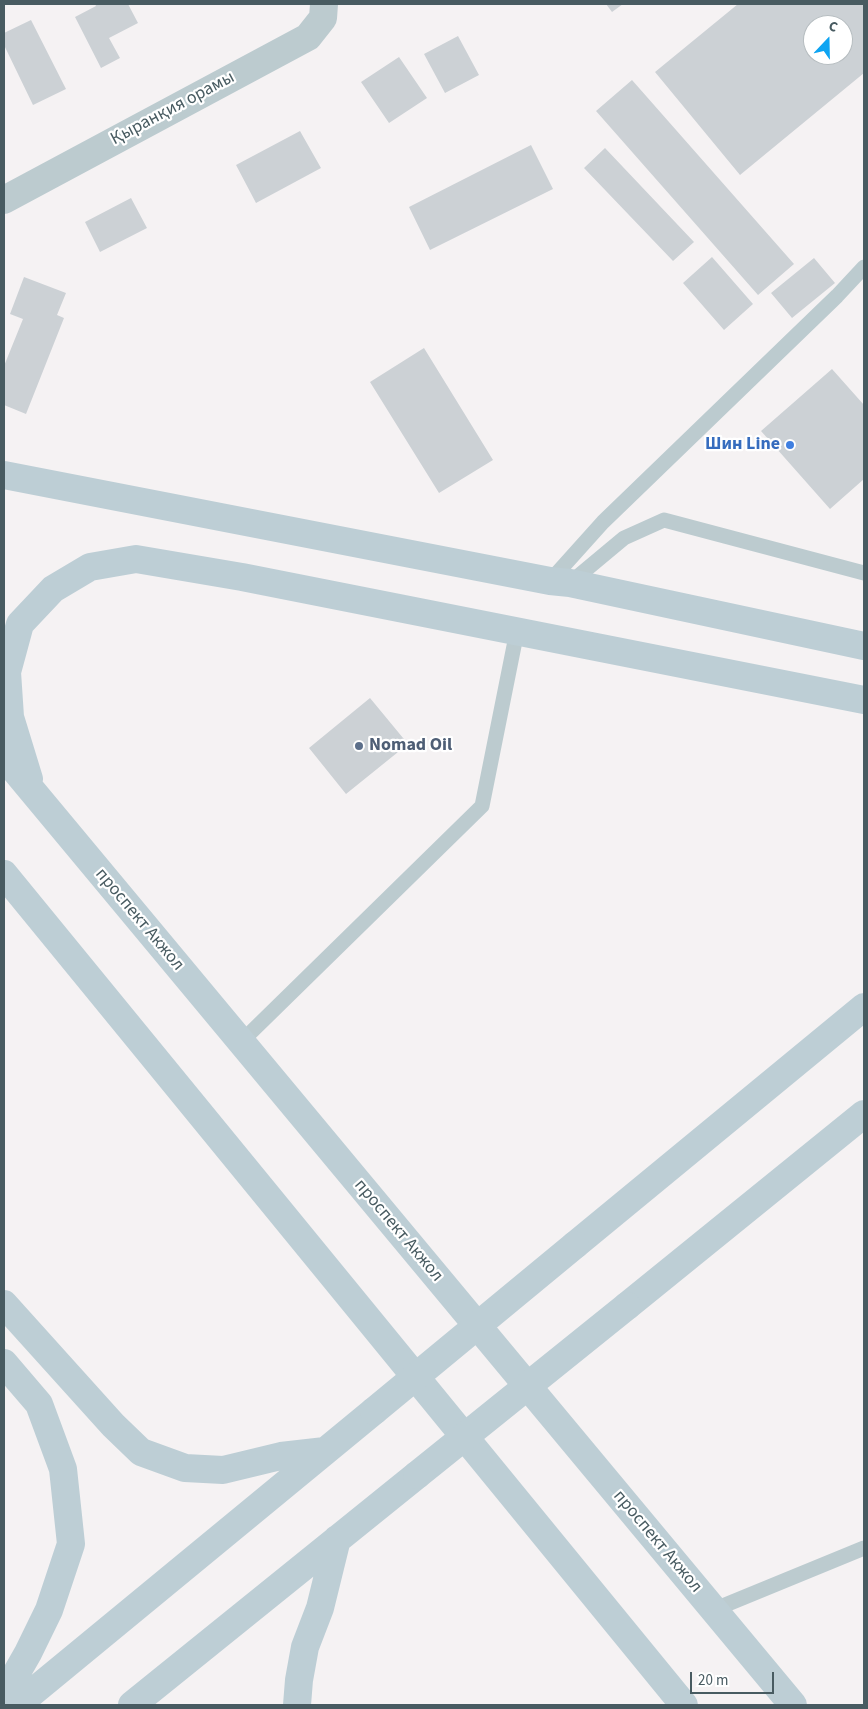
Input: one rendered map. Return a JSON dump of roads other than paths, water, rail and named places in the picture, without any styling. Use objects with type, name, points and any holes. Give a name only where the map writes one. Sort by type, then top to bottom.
[{"type":"main road","points":[[4,474],[560,582],[864,646]]},
{"type":"main road","points":[[33,792],[10,717],[7,672],[20,624],[53,589],[90,567],[136,560],[242,577],[864,700]]},
{"type":"main road","name":"проспект Акжол","points":[[4,757],[793,1705]]},
{"type":"main road","points":[[4,874],[684,1705]]},
{"type":"main road","points":[[17,1705],[864,1007]]},
{"type":"main road","points":[[132,1705],[864,1114]]},
{"type":"main road","points":[[4,1304],[113,1425],[141,1452],[185,1468],[223,1470],[281,1456],[326,1451]]},
{"type":"main road","points":[[4,1363],[39,1404],[63,1469],[71,1544],[49,1610],[28,1653],[4,1695]]},
{"type":"main road","points":[[297,1705],[305,1647],[320,1608],[338,1539]]},
{"type":"street","name":"Қыранқия орамы","points":[[4,200],[308,37],[322,18],[324,4]]},
{"type":"lane","points":[[560,582],[603,522],[837,296],[864,267]]},
{"type":"lane","points":[[560,582],[624,538],[664,520],[864,573]]},
{"type":"lane","points":[[241,1042],[482,806],[517,631]]},
{"type":"lane","points":[[713,1610],[864,1548]]},
{"type":"place","name":"Шин Line","points":[[790,445]]},
{"type":"place","name":"Nomad Oil","points":[[359,746]]}]
